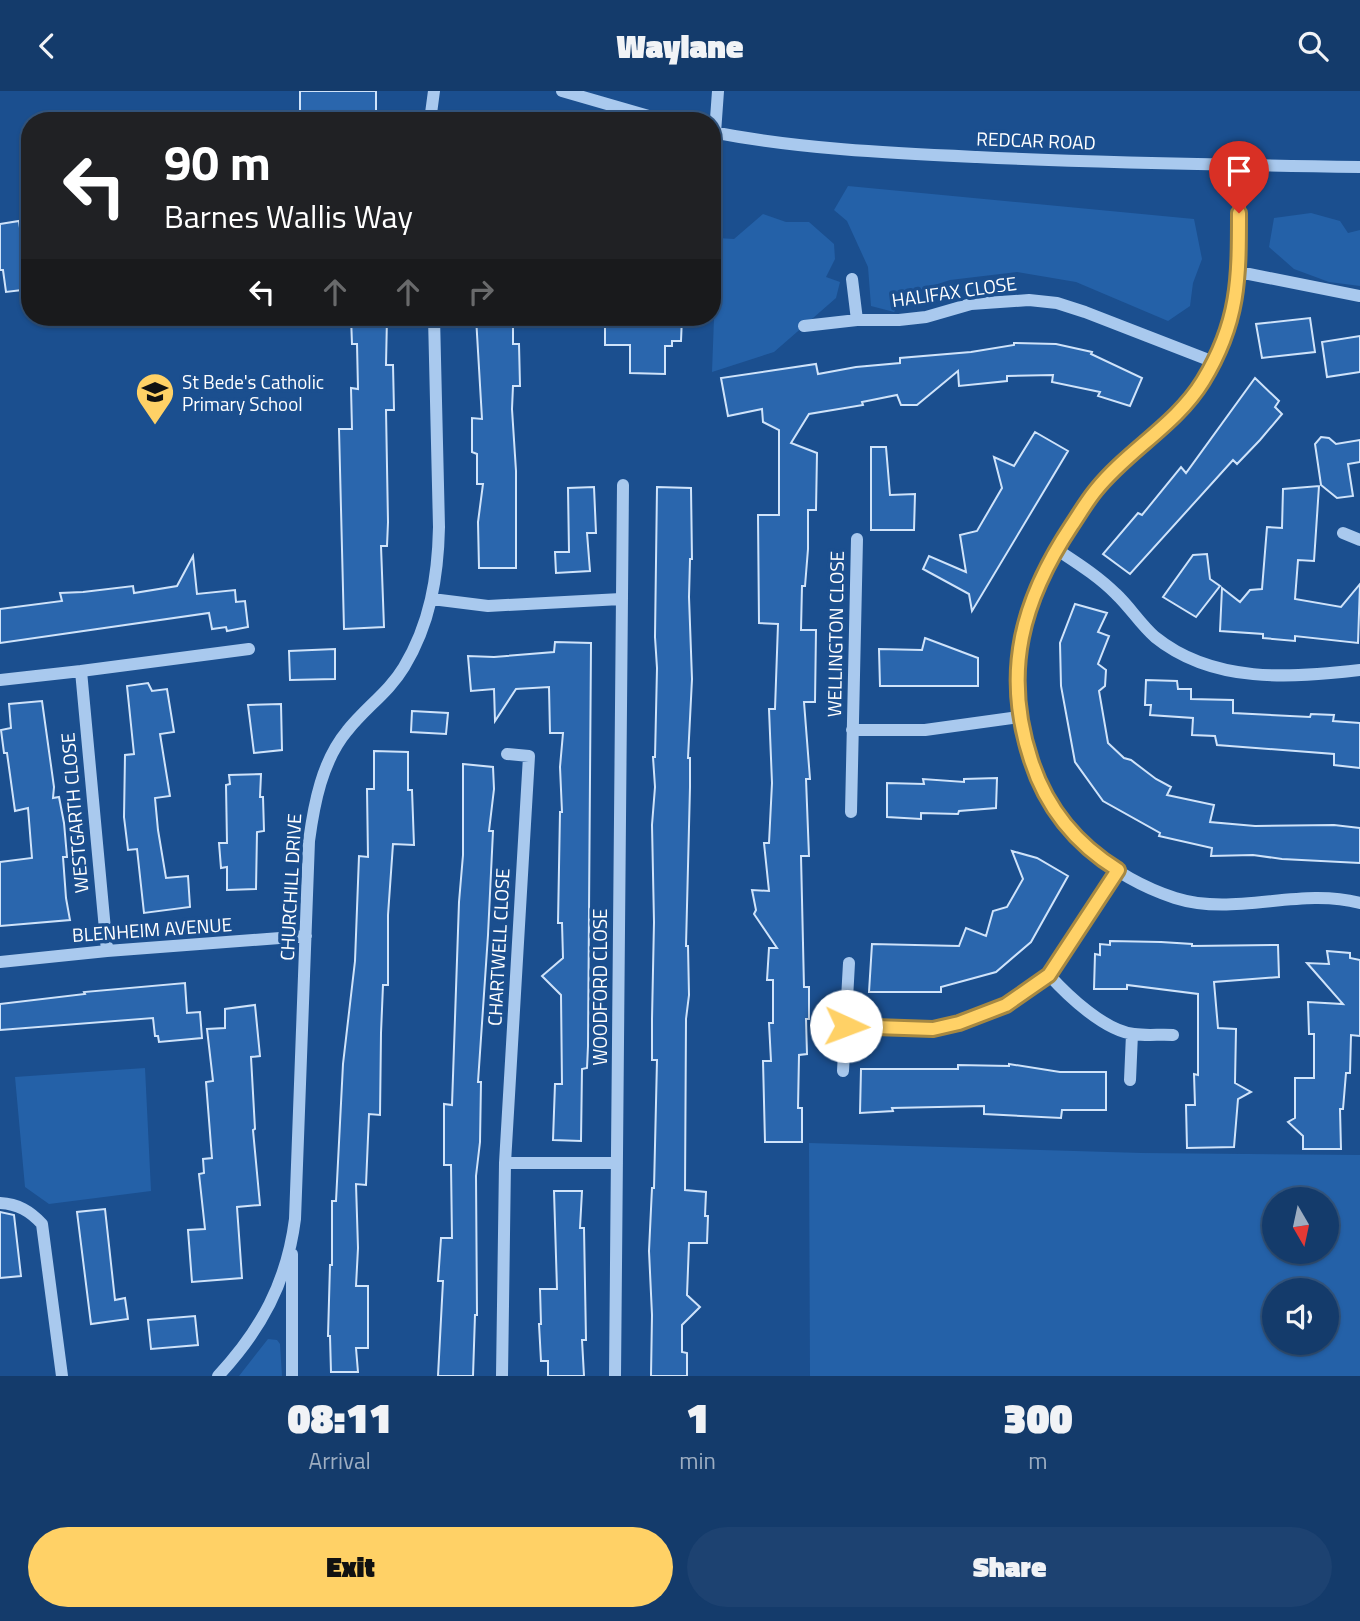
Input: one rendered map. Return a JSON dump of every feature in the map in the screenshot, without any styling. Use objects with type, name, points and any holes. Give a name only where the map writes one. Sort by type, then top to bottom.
[{"type":"street","points":[[431,112],[434,91]]},
{"type":"street","points":[[562,91],[635,112]]},
{"type":"street","points":[[716,112],[718,91]]},
{"type":"street","name":"REDCAR ROAD","points":[[721,133],[814,147],[913,154],[1360,167]]},
{"type":"street","points":[[1239,165],[1239,272],[1232,319],[1214,362],[1190,400],[1095,490],[1056,549],[1038,584],[1021,639],[1016,663],[1019,717],[1036,777],[1051,805],[1071,832],[1098,858],[1118,870],[1176,898],[1214,904],[1320,898],[1360,903]]},
{"type":"street","points":[[1239,272],[1360,296]]},
{"type":"street","points":[[852,279],[857,320]]},
{"type":"street","name":"HALIFAX CLOSE","points":[[804,326],[926,317],[971,304],[1003,300],[1057,303],[1214,362]]},
{"type":"street","name":"CHURCHILL DRIVE","points":[[292,1376],[292,1243],[309,841],[321,781],[346,731],[382,697],[404,667],[421,632],[432,599],[439,527],[434,326]]},
{"type":"street","name":"WOODFORD CLOSE","points":[[615,1376],[624,485]]},
{"type":"street","points":[[1343,533],[1360,540]]},
{"type":"street","name":"WELLINGTON CLOSE","points":[[851,812],[857,539]]},
{"type":"street","points":[[1056,549],[1101,579],[1157,638],[1190,657],[1230,671],[1252,675],[1311,675],[1360,670]]},
{"type":"street","points":[[432,599],[488,606],[621,599]]},
{"type":"street","points":[[0,681],[249,649]]},
{"type":"street","name":"WESTGARTH CLOSE","points":[[81,671],[107,951]]},
{"type":"street","name":"WELLINGTON CLOSE","points":[[852,730],[925,730],[1019,717]]},
{"type":"street","name":"CHARTWELL CLOSE","points":[[502,1376],[505,1163],[529,756],[507,754]]},
{"type":"street","points":[[846,1026],[933,1029],[959,1023],[1006,1005],[1049,975],[1118,870]]},
{"type":"street","name":"BLENHEIM AVENUE","points":[[0,962],[306,936]]},
{"type":"street","points":[[843,1070],[849,963]]},
{"type":"street","points":[[1049,975],[1082,1008],[1132,1034],[1173,1035]]},
{"type":"street","points":[[1130,1080],[1132,1034]]},
{"type":"street","points":[[505,1163],[617,1163]]},
{"type":"street","points":[[0,1203],[15,1204],[42,1224],[62,1376]]},
{"type":"street","name":"CHURCHILL DRIVE","points":[[218,1376],[244,1349],[263,1319],[292,1243]]},
{"type":"shaded area","points":[[848,186],[1194,219],[1202,259],[1193,283],[1190,306],[1168,321],[1076,282],[1017,272],[950,280],[907,294],[894,312],[871,306],[868,267],[847,221],[834,210]]},
{"type":"shaded area","points":[[1311,213],[1340,221],[1348,233],[1360,230],[1360,286],[1329,282],[1294,269],[1269,247],[1274,218]]},
{"type":"shaded area","points":[[763,214],[786,222],[809,222],[834,244],[835,259],[826,277],[840,282],[836,298],[774,352],[712,372],[714,326],[721,326],[721,238],[734,239]]},
{"type":"shaded area","points":[[145,1068],[151,1191],[49,1204],[25,1187],[15,1077]]},
{"type":"shaded area","points":[[809,1143],[1142,1153],[1360,1155],[1360,1376],[810,1376]]},
{"type":"shaded area","points":[[268,1339],[277,1340],[280,1344],[282,1376],[239,1376]]},
{"type":"building","points":[[300,91],[376,91],[376,112],[300,112]]},
{"type":"building","points":[[19,221],[21,290],[6,292],[3,270],[0,270],[0,224]]},
{"type":"building","points":[[1310,318],[1315,352],[1262,358],[1256,324]]},
{"type":"building","points":[[351,326],[387,326],[386,365],[393,365],[394,410],[386,410],[388,522],[387,546],[381,546],[384,627],[344,629],[339,429],[352,429],[351,388],[358,389],[357,344],[352,344]]},
{"type":"building","points":[[477,326],[513,326],[513,344],[519,344],[520,386],[513,386],[512,409],[516,471],[516,568],[479,568],[478,522],[483,484],[477,484],[477,454],[472,452],[472,418],[482,419]]},
{"type":"building","points":[[605,326],[682,326],[681,341],[672,341],[672,346],[665,346],[665,374],[630,373],[630,345],[605,345]]},
{"type":"building","points":[[1360,336],[1360,372],[1327,377],[1322,342]]},
{"type":"building","points":[[1014,343],[1056,344],[1092,352],[1091,354],[1142,378],[1130,406],[1098,396],[1100,392],[1052,382],[1053,375],[1007,376],[1007,381],[959,386],[958,371],[917,405],[901,405],[897,395],[862,402],[863,405],[809,414],[791,443],[817,453],[816,510],[808,510],[808,549],[805,586],[802,586],[801,630],[816,630],[815,702],[804,702],[810,779],[806,779],[809,856],[801,856],[804,987],[809,987],[809,1019],[806,1019],[807,1054],[799,1055],[798,1108],[802,1108],[802,1142],[765,1142],[763,1061],[771,1061],[769,1023],[773,1023],[773,980],[767,980],[769,948],[777,948],[754,914],[756,910],[752,890],[769,891],[764,843],[769,843],[772,783],[769,709],[775,709],[778,624],[759,623],[758,515],[779,515],[779,430],[763,422],[762,409],[728,416],[721,378],[816,364],[818,374],[900,363],[900,358],[971,352]]},
{"type":"building","points":[[1255,378],[1279,401],[1275,407],[1282,414],[1260,440],[1237,464],[1233,460],[1130,574],[1103,554],[1138,513],[1142,515],[1181,467],[1186,473]]},
{"type":"building","points":[[1035,432],[1068,451],[972,611],[969,594],[923,569],[929,556],[966,572],[960,535],[977,531],[1002,488],[994,457],[1014,466]]},
{"type":"building","points":[[1321,437],[1329,438],[1336,444],[1360,440],[1360,462],[1348,464],[1353,496],[1337,498],[1321,485],[1315,444]]},
{"type":"building","points":[[871,447],[886,447],[890,495],[915,494],[914,530],[871,530]]},
{"type":"building","points":[[1319,486],[1314,561],[1298,560],[1295,599],[1341,607],[1360,584],[1358,643],[1295,636],[1295,641],[1263,638],[1263,634],[1220,631],[1222,588],[1240,602],[1250,590],[1262,589],[1267,527],[1282,528],[1283,489]]},
{"type":"building","points":[[594,487],[596,533],[587,533],[590,571],[556,573],[555,552],[569,552],[568,488]]},
{"type":"building","points":[[657,487],[691,488],[692,559],[689,597],[692,679],[688,758],[690,787],[686,946],[689,995],[686,1019],[685,1190],[706,1192],[705,1216],[708,1216],[707,1243],[689,1243],[687,1295],[700,1307],[682,1325],[682,1352],[687,1353],[687,1376],[651,1376],[649,1251],[654,1188],[657,1060],[652,1060],[652,825],[657,668]]},
{"type":"building","points":[[1207,554],[1210,579],[1220,586],[1196,617],[1163,597],[1193,555]]},
{"type":"building","points":[[193,556],[197,594],[235,590],[236,602],[245,601],[248,627],[227,631],[226,627],[212,629],[209,613],[0,643],[0,609],[62,601],[60,593],[133,586],[134,593],[177,586]]},
{"type":"building","points":[[1075,604],[1107,613],[1098,632],[1109,636],[1098,664],[1106,670],[1105,686],[1099,691],[1108,743],[1124,758],[1171,787],[1167,795],[1214,805],[1210,822],[1255,826],[1334,825],[1360,828],[1360,863],[1253,855],[1211,856],[1212,848],[1159,836],[1160,833],[1103,801],[1075,762],[1061,686],[1060,643]]},
{"type":"building","points":[[925,638],[978,658],[978,686],[880,686],[879,649],[922,650]]},
{"type":"building","points":[[555,642],[591,643],[588,1046],[587,1068],[582,1069],[581,1141],[553,1140],[555,1084],[562,1084],[561,995],[542,976],[563,958],[562,923],[558,923],[562,812],[560,767],[563,733],[550,733],[549,687],[516,689],[495,721],[494,689],[471,691],[468,656],[494,657],[554,652]]},
{"type":"building","points":[[335,649],[335,679],[290,680],[289,651]]},
{"type":"building","points":[[1146,680],[1177,681],[1178,689],[1191,689],[1191,699],[1233,700],[1233,713],[1310,717],[1311,714],[1334,715],[1333,721],[1360,723],[1360,768],[1334,765],[1334,754],[1217,745],[1215,736],[1192,735],[1193,718],[1150,715],[1151,705],[1145,705]]},
{"type":"building","points":[[148,683],[152,691],[167,689],[174,732],[160,734],[170,796],[155,798],[166,878],[188,876],[190,907],[144,913],[137,849],[128,850],[124,817],[125,755],[134,754],[127,686]]},
{"type":"building","points":[[42,701],[54,787],[53,798],[59,797],[64,823],[67,857],[63,857],[70,920],[0,926],[0,862],[32,858],[28,808],[15,811],[1,730],[11,728],[9,704]]},
{"type":"building","points":[[281,704],[282,750],[254,753],[248,705]]},
{"type":"building","points":[[412,711],[448,713],[446,734],[411,732]]},
{"type":"building","points":[[374,751],[408,752],[408,790],[412,790],[414,845],[393,844],[388,915],[388,985],[383,985],[380,1115],[369,1114],[366,1185],[356,1184],[356,1286],[368,1286],[368,1348],[356,1348],[358,1372],[331,1372],[328,1336],[332,1201],[336,1201],[343,1064],[355,961],[359,856],[368,857],[367,789],[374,789]]},
{"type":"building","points":[[463,764],[493,767],[494,789],[489,831],[493,831],[478,1082],[481,1082],[480,1142],[476,1176],[477,1315],[473,1376],[438,1376],[443,1281],[438,1281],[441,1238],[452,1238],[451,1165],[444,1165],[444,1104],[452,1105],[463,855]]},
{"type":"building","points":[[261,774],[260,797],[263,797],[264,831],[257,832],[256,889],[227,890],[227,867],[221,868],[219,843],[227,843],[226,785],[230,784],[229,775]]},
{"type":"building","points":[[997,778],[996,808],[959,811],[958,814],[921,813],[921,819],[887,817],[887,783],[924,784],[923,779],[964,782],[964,779]]},
{"type":"building","points":[[1012,851],[1037,858],[1068,876],[1031,942],[996,972],[941,987],[941,992],[869,992],[872,944],[959,946],[966,928],[986,936],[993,911],[1007,907],[1023,879]]},
{"type":"building","points":[[1110,941],[1161,942],[1192,946],[1278,945],[1279,977],[1214,982],[1218,1028],[1236,1029],[1235,1083],[1251,1092],[1238,1099],[1234,1147],[1187,1148],[1186,1105],[1195,1105],[1194,1074],[1198,1075],[1198,994],[1127,985],[1127,989],[1094,989],[1095,954],[1100,955],[1100,944],[1110,945]]},
{"type":"building","points":[[1327,951],[1350,953],[1350,958],[1360,960],[1360,1036],[1351,1035],[1350,1073],[1346,1073],[1343,1109],[1340,1109],[1341,1149],[1303,1149],[1303,1136],[1288,1122],[1295,1118],[1295,1078],[1314,1078],[1314,1034],[1309,1034],[1308,1002],[1343,1004],[1307,963],[1329,964]]},
{"type":"building","points":[[185,983],[187,1013],[200,1012],[202,1038],[159,1042],[158,1036],[155,1036],[153,1018],[0,1030],[0,1004],[85,994],[84,992]]},
{"type":"building","points":[[255,1005],[260,1056],[251,1057],[253,1130],[260,1205],[237,1207],[242,1278],[192,1282],[188,1230],[205,1229],[199,1174],[204,1173],[203,1159],[212,1158],[206,1082],[213,1081],[207,1029],[225,1028],[225,1009]]},
{"type":"building","points":[[1009,1064],[1060,1072],[1106,1072],[1106,1110],[1062,1110],[1061,1118],[984,1114],[984,1106],[892,1108],[893,1111],[860,1113],[861,1069],[958,1069],[958,1065]]},
{"type":"building","points":[[554,1191],[582,1191],[580,1228],[584,1228],[584,1376],[548,1376],[548,1361],[541,1361],[540,1289],[557,1289]]},
{"type":"building","points":[[105,1209],[115,1300],[125,1298],[128,1319],[91,1324],[77,1212]]},
{"type":"building","points":[[0,1212],[14,1215],[21,1276],[0,1278]]},
{"type":"building","points":[[195,1316],[198,1345],[151,1349],[148,1320]]},
{"type":"place","name":"St Bede's Catholic Primary School","points":[[155,426]]},
{"type":"route","points":[[846,1026],[933,1029],[982,1016],[1006,1005],[1049,975],[1118,870],[1098,858],[1071,832],[1051,805],[1036,777],[1019,717],[1016,663],[1027,613],[1056,549],[1095,490],[1124,460],[1175,417],[1203,382],[1214,362],[1232,319],[1236,299],[1239,213]]}]
